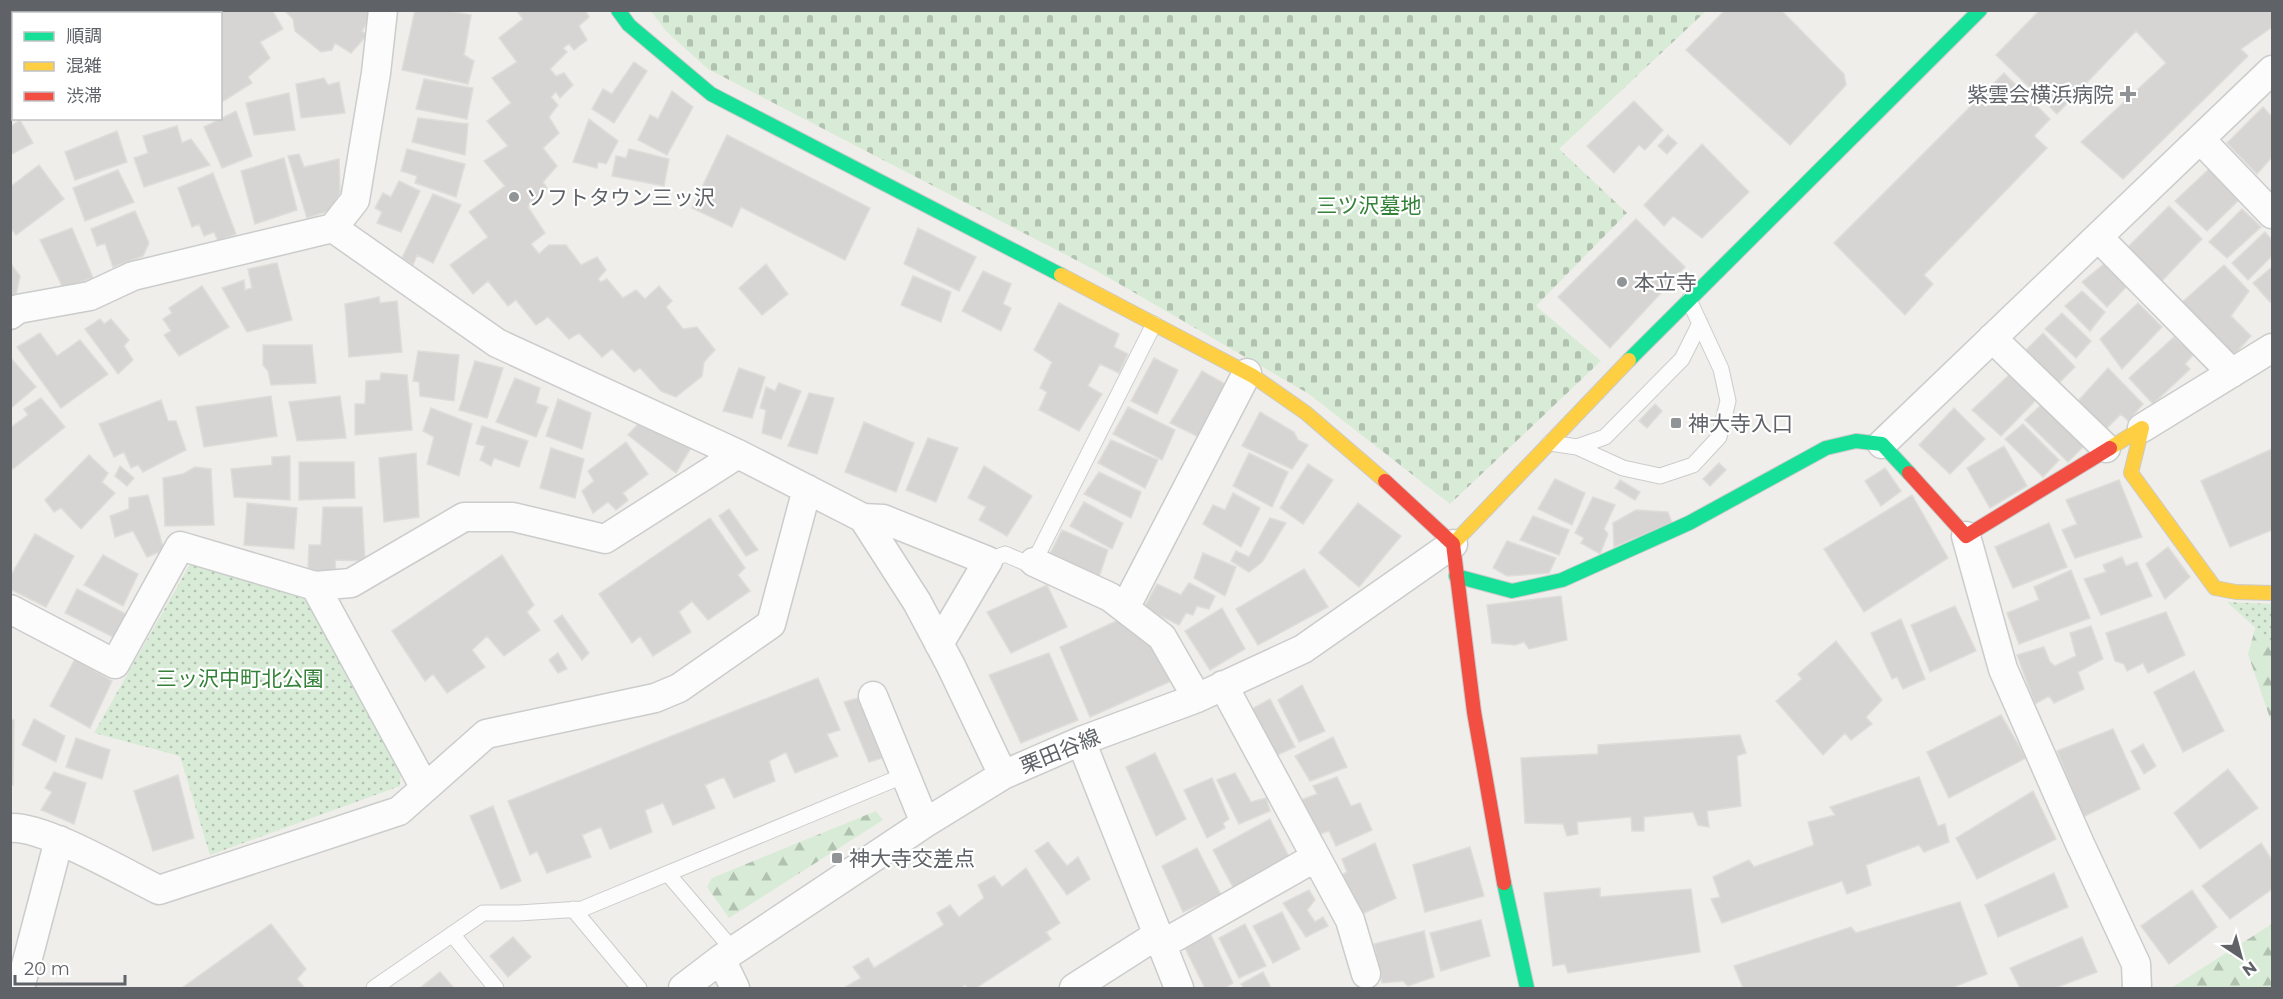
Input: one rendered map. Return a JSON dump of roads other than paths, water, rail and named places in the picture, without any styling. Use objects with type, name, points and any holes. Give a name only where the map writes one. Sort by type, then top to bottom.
[{"type":"street","points":[[10,315],[18,309],[90,296],[133,276],[333,228],[355,200],[376,73],[383,10]]},
{"type":"street","points":[[618,10],[629,25],[711,94],[1154,324],[1283,395],[1358,456],[1453,544],[1475,734],[1504,894],[1527,988]]},
{"type":"street","points":[[1453,544],[1689,300],[1980,10]]},
{"type":"street","points":[[1882,444],[2272,69]]},
{"type":"street","points":[[2200,139],[2272,214]]},
{"type":"street","points":[[333,228],[497,343],[738,454],[863,518],[884,519],[988,561],[939,644]]},
{"type":"street","points":[[2098,237],[2232,373]]},
{"type":"street","points":[[1992,338],[2106,448]]},
{"type":"street","points":[[1966,536],[2272,348]]},
{"type":"street","points":[[1125,608],[1246,373]]},
{"type":"street","points":[[2142,428],[2132,473],[2200,569],[2216,588],[2236,592],[2272,593]]},
{"type":"street","points":[[1456,576],[1512,591],[1562,580],[1689,523],[1826,448],[1856,441],[1882,444],[1966,536],[2003,669],[2136,964],[2137,988]]},
{"type":"street","points":[[10,609],[115,664],[180,546],[315,586],[351,583],[464,516],[513,517],[605,539],[738,454]]},
{"type":"street","points":[[10,828],[21,827],[59,840],[159,890],[399,811],[486,734],[655,698],[679,688],[771,624],[807,489]]},
{"type":"street","points":[[863,518],[917,602],[1003,775]]},
{"type":"street","name":"栗田谷線","points":[[683,988],[727,954],[1003,775],[1081,741],[1197,698],[1303,649],[1453,544]]},
{"type":"street","points":[[1034,562],[1110,597],[1162,637],[1197,698]]},
{"type":"street","points":[[315,586],[425,788]]},
{"type":"street","points":[[1223,685],[1350,920],[1366,974]]},
{"type":"street","points":[[873,696],[925,824]]},
{"type":"street","points":[[1081,741],[1179,988]]},
{"type":"street","points":[[20,988],[59,840]]},
{"type":"street","points":[[1074,988],[1159,940],[1316,858]]},
{"type":"street","points":[[727,954],[735,988]]},
{"type":"lane","points":[[1549,443],[1577,447],[1623,468],[1660,476],[1693,465],[1719,437],[1728,401],[1721,369],[1689,300]]},
{"type":"lane","points":[[1577,447],[1605,437],[1682,359],[1700,323]]},
{"type":"lane","points":[[988,561],[1005,554],[1026,564],[1034,562],[1154,324]]},
{"type":"lane","points":[[374,988],[483,912],[518,913],[582,909],[905,775]]},
{"type":"lane","points":[[668,874],[727,954]]},
{"type":"lane","points":[[573,909],[639,988]]},
{"type":"lane","points":[[452,934],[496,988]]},
{"type":"place","name":"紫雲会横浜病院","points":[[2128,94]]},
{"type":"place","name":"ソフトタウン三ッ沢","points":[[514,197]]},
{"type":"place","name":"本立寺","points":[[1622,282]]},
{"type":"place","name":"神大寺入口","points":[[1676,423]]},
{"type":"place","name":"神大寺交差点","points":[[837,858]]},
{"type":"park label","name":"三ツ沢墓地","points":[[1369,205]]},
{"type":"park label","name":"三ッ沢中町北公園","points":[[240,678]]}]
